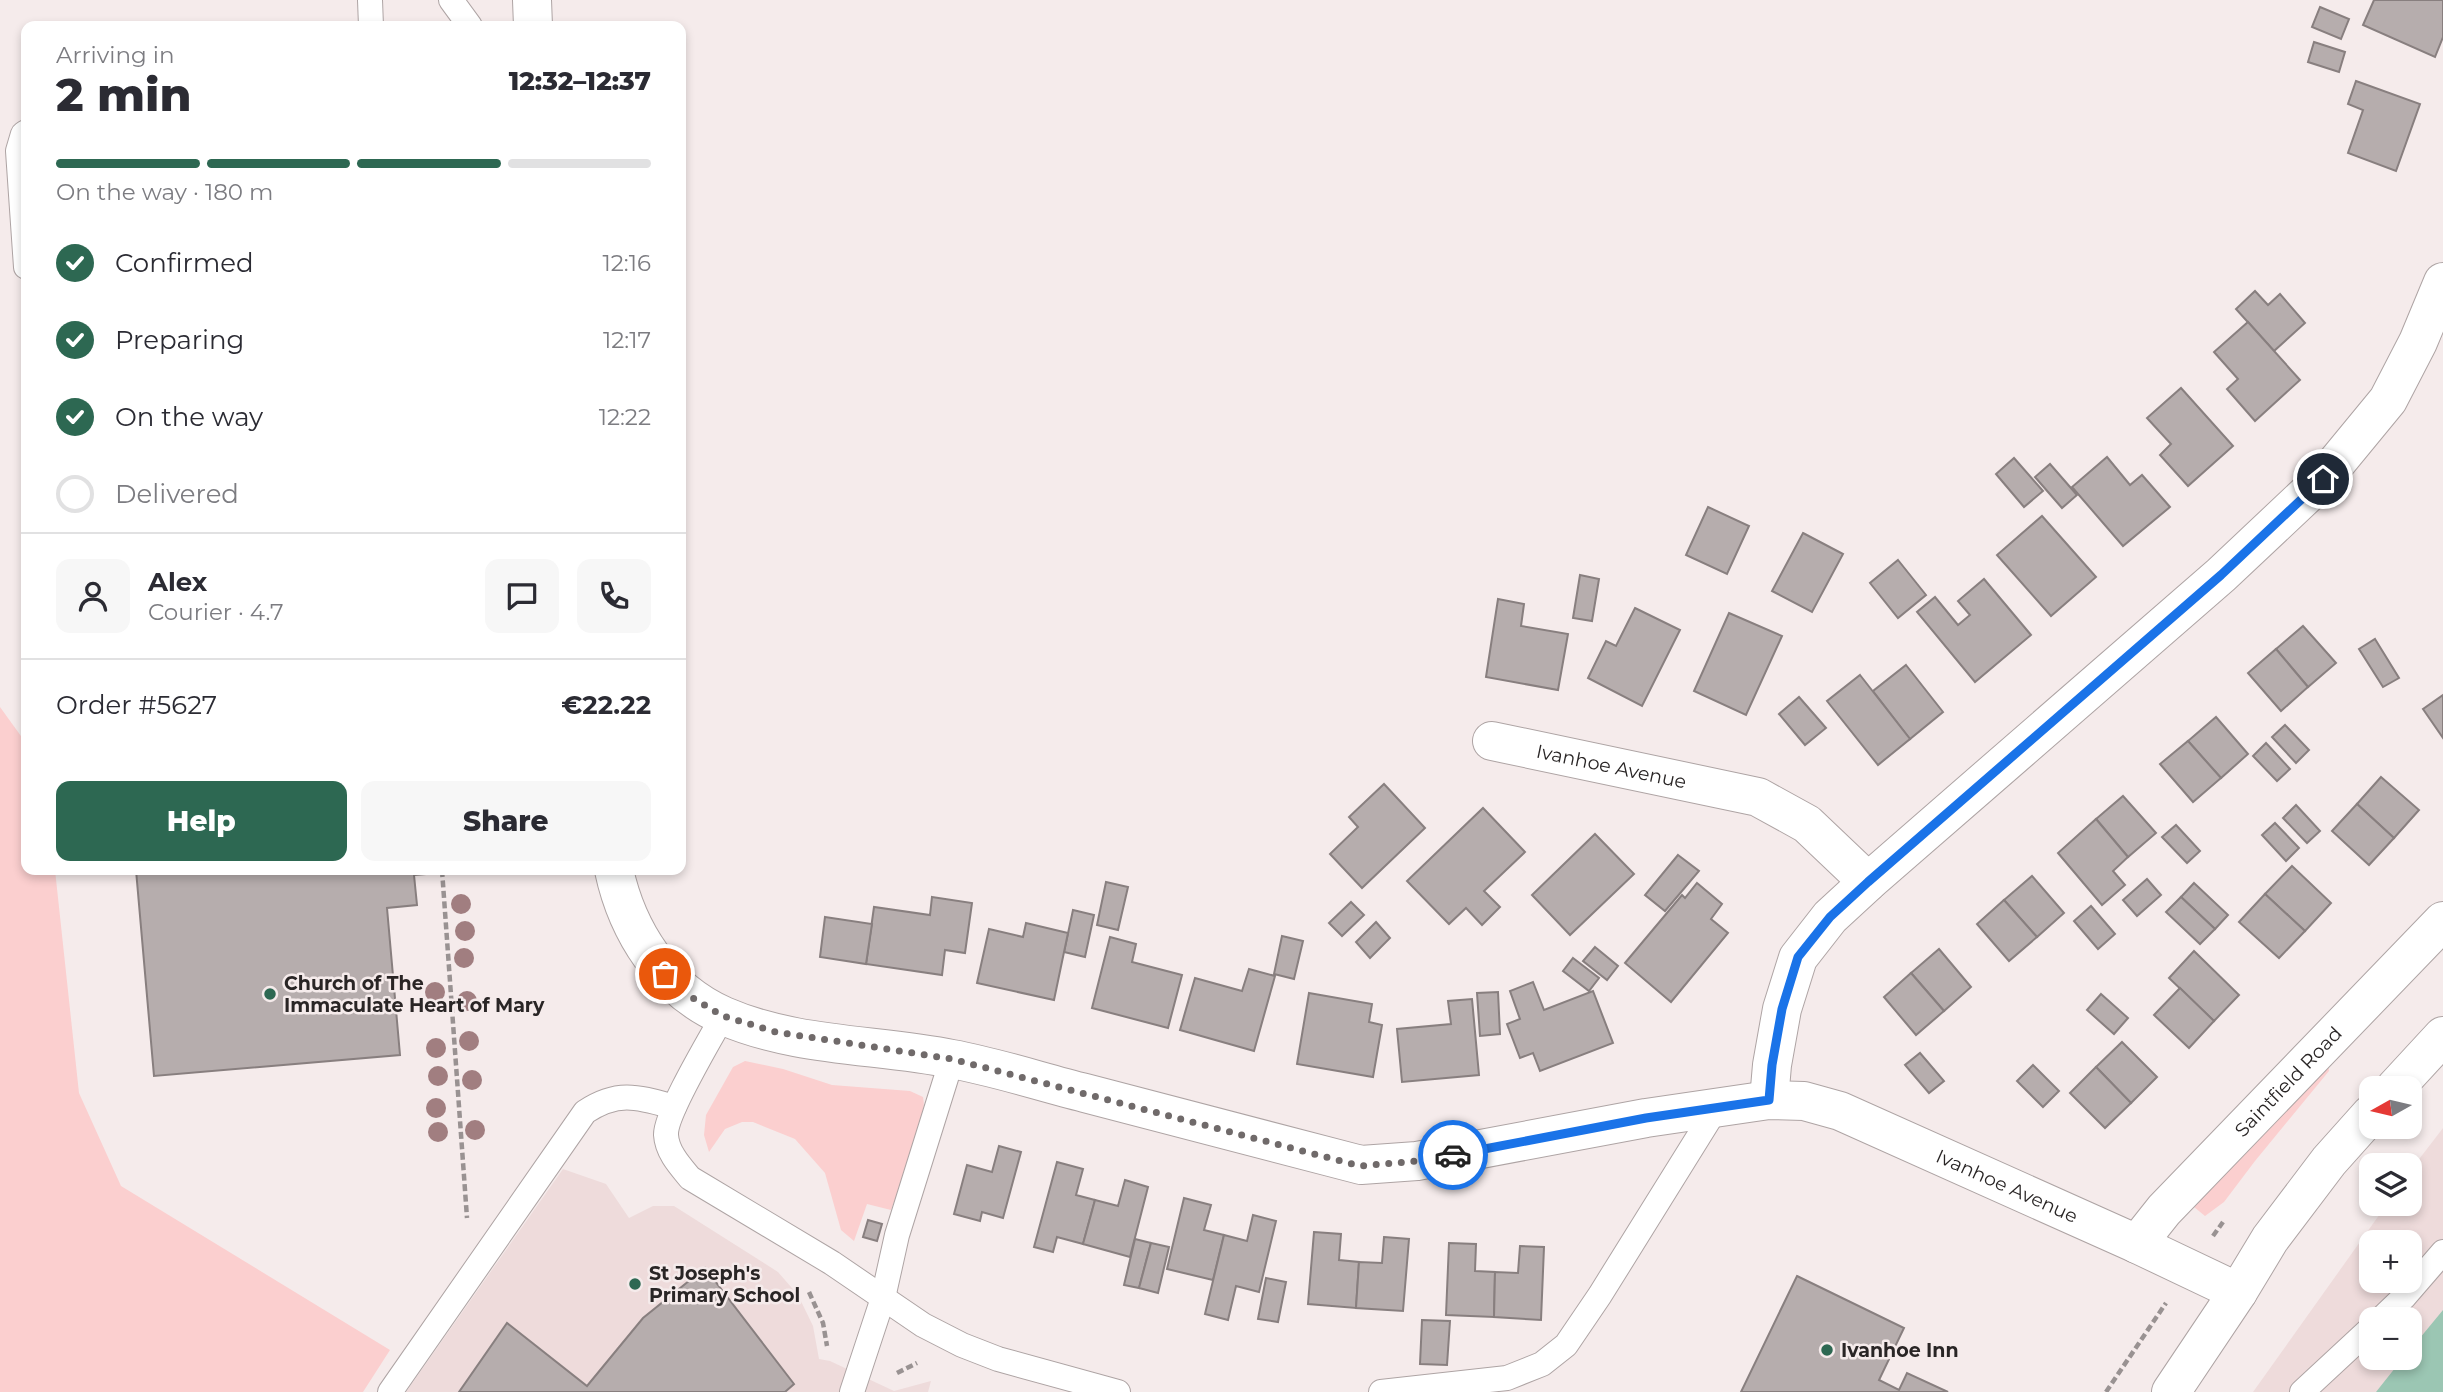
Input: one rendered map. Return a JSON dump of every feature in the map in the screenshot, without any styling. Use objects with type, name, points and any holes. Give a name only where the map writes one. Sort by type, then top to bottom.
[{"type":"main road","points":[[532,0],[533,21]]},
{"type":"main road","points":[[1769,1100],[1782,1009],[1798,957],[1830,917],[2221,575],[2323,479],[2388,400],[2418,342],[2443,282]]},
{"type":"main road","name":"Ivanhoe Avenue","points":[[1492,741],[1758,797],[1807,824],[1868,882]]},
{"type":"main road","name":"Ivanhoe Avenue","points":[[615,875],[619,895],[637,936],[665,974],[691,997],[723,1016],[776,1032],[952,1059],[1360,1166],[1417,1161],[1717,1107],[1769,1100],[1804,1101],[1840,1111],[2238,1292]]},
{"type":"main road","name":"Saintfield Road","points":[[2137,1244],[2164,1210],[2443,921]]},
{"type":"main road","points":[[2406,1076],[2443,1036]]},
{"type":"main road","points":[[2171,1392],[2270,1239],[2329,1161],[2359,1127]]},
{"type":"lane","points":[[370,0],[371,21]]},
{"type":"lane","points":[[451,0],[466,21]]},
{"type":"lane","points":[[21,141],[18,151],[21,194]]},
{"type":"lane","points":[[723,1016],[674,1108],[666,1135],[674,1158],[690,1178],[832,1263],[923,1325],[962,1345],[998,1359],[1118,1392]]},
{"type":"lane","points":[[852,1392],[883,1298],[897,1235],[952,1059]]},
{"type":"lane","points":[[390,1392],[585,1112],[599,1103],[619,1097],[641,1098],[674,1108]]},
{"type":"lane","points":[[1381,1392],[1507,1378],[1542,1364],[1566,1345],[1601,1295],[1717,1107]]},
{"type":"lane","points":[[2394,1307],[2443,1252]]},
{"type":"lane","points":[[2302,1392],[2359,1339]]},
{"type":"path","points":[[442,875],[468,1236],[476,1266]]},
{"type":"shaded area","points":[[0,707],[21,736],[21,875],[56,875],[79,1093],[121,1186],[390,1350],[363,1392],[0,1392]]},
{"type":"shaded area","points":[[745,1061],[783,1069],[832,1085],[910,1091],[923,1097],[924,1108],[918,1137],[891,1210],[867,1204],[854,1241],[841,1230],[825,1173],[795,1139],[753,1122],[742,1122],[725,1129],[709,1152],[704,1135],[706,1115],[733,1067]]},
{"type":"shaded area","points":[[2328,1062],[2329,1071],[2224,1202],[2205,1216],[2194,1207]]},
{"type":"shaded area","points":[[2443,1128],[2443,1392],[2253,1392],[2359,1243],[2359,1293],[2422,1293],[2422,1230],[2368,1230],[2378,1216],[2422,1216],[2422,1155]]},
{"type":"shaded area","name":"St Joseph's Primary School","points":[[563,1169],[606,1184],[629,1218],[653,1206],[674,1206],[778,1272],[798,1295],[813,1326],[819,1359],[830,1361],[894,1391],[931,1381],[928,1392],[406,1392]]},
{"type":"shaded area","points":[[2443,1310],[2443,1392],[2376,1392],[2393,1370],[2422,1370],[2422,1335]]},
{"type":"building","points":[[2374,0],[2443,0],[2443,37],[2435,57],[2363,25]]},
{"type":"building","points":[[2320,7],[2349,19],[2341,39],[2312,27]]},
{"type":"building","points":[[2314,42],[2345,52],[2339,72],[2308,62]]},
{"type":"building","points":[[2356,81],[2420,104],[2396,171],[2348,153],[2363,110],[2348,104]]},
{"type":"building","points":[[2255,291],[2268,305],[2280,294],[2305,323],[2274,351],[2236,309]]},
{"type":"building","points":[[2248,322],[2300,380],[2255,421],[2227,389],[2238,379],[2214,352]]},
{"type":"building","points":[[2181,388],[2233,446],[2188,486],[2160,455],[2171,444],[2147,418]]},
{"type":"building","points":[[2107,457],[2130,485],[2142,475],[2170,507],[2123,546],[2072,487]]},
{"type":"building","points":[[2014,458],[2043,491],[2024,507],[1996,474]]},
{"type":"building","points":[[2050,464],[2077,495],[2062,508],[2035,477]]},
{"type":"building","points":[[1708,507],[1749,526],[1727,574],[1686,555]]},
{"type":"building","points":[[2042,516],[2096,577],[2051,616],[1997,555]]},
{"type":"building","points":[[1803,533],[1843,554],[1812,612],[1772,591]]},
{"type":"building","points":[[1898,560],[1926,595],[1898,618],[1870,583]]},
{"type":"building","points":[[1580,575],[1599,579],[1592,621],[1573,618]]},
{"type":"building","points":[[1984,579],[2031,635],[1975,682],[1917,612],[1935,597],[1958,625],[1970,615],[1958,601]]},
{"type":"building","points":[[1498,599],[1524,604],[1521,626],[1568,634],[1558,690],[1486,677]]},
{"type":"building","points":[[1635,608],[1680,630],[1642,706],[1588,678],[1606,641],[1616,646]]},
{"type":"building","points":[[1729,613],[1782,636],[1746,715],[1694,691]]},
{"type":"building","points":[[2303,626],[2336,663],[2308,687],[2276,649]]},
{"type":"building","points":[[2375,639],[2399,678],[2383,687],[2359,649]]},
{"type":"building","points":[[2276,649],[2308,687],[2281,711],[2248,673]]},
{"type":"building","points":[[1906,665],[1943,712],[1910,739],[1873,691]]},
{"type":"building","points":[[1860,675],[1910,739],[1878,765],[1827,701]]},
{"type":"building","points":[[2443,695],[2443,738],[2423,709]]},
{"type":"building","points":[[1799,697],[1826,728],[1805,745],[1779,714]]},
{"type":"building","points":[[2216,717],[2248,754],[2221,778],[2188,741]]},
{"type":"building","points":[[2285,725],[2309,750],[2296,763],[2272,737]]},
{"type":"building","points":[[2188,741],[2221,778],[2193,802],[2160,764]]},
{"type":"building","points":[[2266,743],[2290,769],[2277,781],[2253,756]]},
{"type":"building","points":[[2381,777],[2419,810],[2394,838],[2357,804]]},
{"type":"building","points":[[1384,784],[1425,828],[1362,888],[1330,854],[1358,827],[1349,817]]},
{"type":"building","points":[[2123,796],[2156,833],[2128,857],[2096,819]]},
{"type":"building","points":[[2357,804],[2394,838],[2369,865],[2332,831]]},
{"type":"building","points":[[2296,805],[2320,831],[2307,843],[2283,818]]},
{"type":"building","points":[[1483,808],[1525,852],[1484,891],[1500,907],[1482,925],[1466,908],[1449,924],[1407,881]]},
{"type":"building","points":[[2096,819],[2128,857],[2113,871],[2125,885],[2102,905],[2058,853]]},
{"type":"building","points":[[2275,823],[2299,848],[2286,861],[2262,835]]},
{"type":"building","points":[[2176,825],[2200,851],[2187,863],[2162,837]]},
{"type":"building","points":[[1595,834],[1634,874],[1570,935],[1532,895]]},
{"type":"building","points":[[1678,855],[1699,871],[1665,911],[1645,895]]},
{"type":"building","points":[[2292,866],[2331,903],[2305,931],[2265,894]]},
{"type":"building","name":"Church of The Immaculate Heart of Mary","points":[[136,875],[414,875],[417,905],[387,908],[400,1055],[154,1076]]},
{"type":"building","points":[[2032,876],[2064,913],[2037,937],[2004,900]]},
{"type":"building","points":[[2147,879],[2161,895],[2137,916],[2123,900]]},
{"type":"building","points":[[1106,882],[1128,887],[1118,930],[1097,925]]},
{"type":"building","points":[[1697,883],[1722,904],[1711,919],[1728,933],[1671,1002],[1625,963],[1682,895],[1685,898]]},
{"type":"building","points":[[2194,883],[2228,915],[2215,929],[2181,897]]},
{"type":"building","points":[[2265,894],[2305,931],[2279,958],[2239,922]]},
{"type":"building","points":[[932,897],[972,903],[965,953],[945,950],[942,975],[866,964],[874,907],[930,915]]},
{"type":"building","points":[[2181,897],[2215,929],[2200,944],[2166,912]]},
{"type":"building","points":[[2004,900],[2037,937],[2009,961],[1977,924]]},
{"type":"building","points":[[1351,902],[1364,915],[1342,936],[1329,923]]},
{"type":"building","points":[[2091,906],[2115,934],[2098,949],[2074,921]]},
{"type":"building","points":[[1073,910],[1094,915],[1085,957],[1064,952]]},
{"type":"building","points":[[825,917],[872,924],[866,964],[820,957]]},
{"type":"building","points":[[1376,922],[1390,938],[1370,958],[1356,942]]},
{"type":"building","points":[[1026,923],[1068,933],[1054,1000],[977,983],[989,929],[1023,937]]},
{"type":"building","points":[[1282,936],[1303,941],[1294,979],[1274,974]]},
{"type":"building","points":[[1110,937],[1136,944],[1132,962],[1182,975],[1168,1028],[1092,1008]]},
{"type":"building","points":[[1595,947],[1618,966],[1607,980],[1583,961]]},
{"type":"building","points":[[1939,949],[1971,987],[1944,1011],[1911,973]]},
{"type":"building","points":[[2194,951],[2239,995],[2214,1021],[2169,978]]},
{"type":"building","points":[[1573,958],[1599,978],[1589,991],[1563,971]]},
{"type":"building","points":[[1249,969],[1275,976],[1254,1051],[1180,1030],[1195,978],[1242,991]]},
{"type":"building","points":[[1911,973],[1944,1011],[1916,1035],[1884,997]]},
{"type":"building","points":[[1533,982],[1544,1010],[1593,991],[1613,1043],[1540,1071],[1533,1053],[1520,1058],[1507,1024],[1520,1019],[1510,991]]},
{"type":"building","points":[[2180,988],[2214,1021],[2189,1048],[2154,1015]]},
{"type":"building","points":[[1498,992],[1500,1034],[1480,1036],[1477,993]]},
{"type":"building","points":[[1309,993],[1372,1004],[1369,1022],[1382,1025],[1373,1077],[1297,1064]]},
{"type":"building","points":[[2101,994],[2128,1018],[2114,1034],[2087,1010]]},
{"type":"building","points":[[1472,999],[1479,1075],[1402,1082],[1397,1029],[1451,1024],[1448,1001]]},
{"type":"building","points":[[2122,1042],[2157,1077],[2131,1103],[2096,1067]]},
{"type":"building","points":[[1920,1053],[1944,1081],[1929,1093],[1905,1065]]},
{"type":"building","points":[[2033,1065],[2059,1091],[2043,1107],[2017,1081]]},
{"type":"building","points":[[2096,1067],[2131,1103],[2105,1128],[2070,1093]]},
{"type":"building","points":[[999,1146],[1021,1152],[1003,1218],[982,1212],[980,1221],[954,1214],[967,1165],[992,1172]]},
{"type":"building","points":[[1057,1162],[1083,1169],[1076,1195],[1095,1200],[1083,1244],[1057,1237],[1053,1252],[1034,1247]]},
{"type":"building","points":[[1125,1180],[1148,1187],[1130,1257],[1083,1244],[1095,1200],[1118,1206]]},
{"type":"building","points":[[1184,1198],[1211,1205],[1204,1230],[1224,1235],[1213,1280],[1167,1269]]},
{"type":"building","points":[[1253,1215],[1276,1221],[1259,1292],[1236,1286],[1228,1320],[1205,1314],[1224,1235],[1247,1241]]},
{"type":"building","points":[[868,1220],[882,1224],[877,1241],[863,1237]]},
{"type":"building","points":[[1314,1232],[1341,1234],[1339,1260],[1359,1262],[1356,1308],[1308,1304]]},
{"type":"building","points":[[1384,1237],[1409,1239],[1403,1311],[1356,1308],[1359,1262],[1382,1263]]},
{"type":"building","points":[[1135,1239],[1151,1243],[1139,1288],[1124,1285]]},
{"type":"building","points":[[1151,1243],[1169,1247],[1158,1293],[1139,1288]]},
{"type":"building","points":[[1449,1243],[1476,1244],[1475,1271],[1495,1272],[1494,1317],[1446,1315]]},
{"type":"building","points":[[1520,1246],[1544,1247],[1541,1320],[1494,1317],[1495,1272],[1518,1273]]},
{"type":"building","name":"St Joseph's Primary School","points":[[705,1268],[794,1384],[785,1392],[459,1392],[507,1323],[587,1386],[643,1318]]},
{"type":"building","name":"Ivanhoe Inn","points":[[1797,1276],[1904,1328],[1879,1380],[1899,1390],[1907,1373],[1948,1392],[1741,1392]]},
{"type":"building","points":[[1266,1278],[1286,1282],[1278,1322],[1258,1319]]},
{"type":"building","points":[[1422,1320],[1450,1321],[1447,1365],[1420,1364]]},
{"type":"way so far","points":[[665,974],[691,997],[723,1016],[776,1032],[952,1059],[1360,1166],[1453,1155]]},
{"type":"place","name":"Church of The Immaculate Heart of Mary","points":[[270,994]]},
{"type":"place","name":"St Joseph's Primary School","points":[[635,1284]]},
{"type":"place","name":"Ivanhoe Inn","points":[[1827,1350]]},
{"type":"route","points":[[1453,1155],[1646,1118],[1769,1100],[1782,1009],[1798,957],[1830,917],[2221,575],[2323,479]]}]
